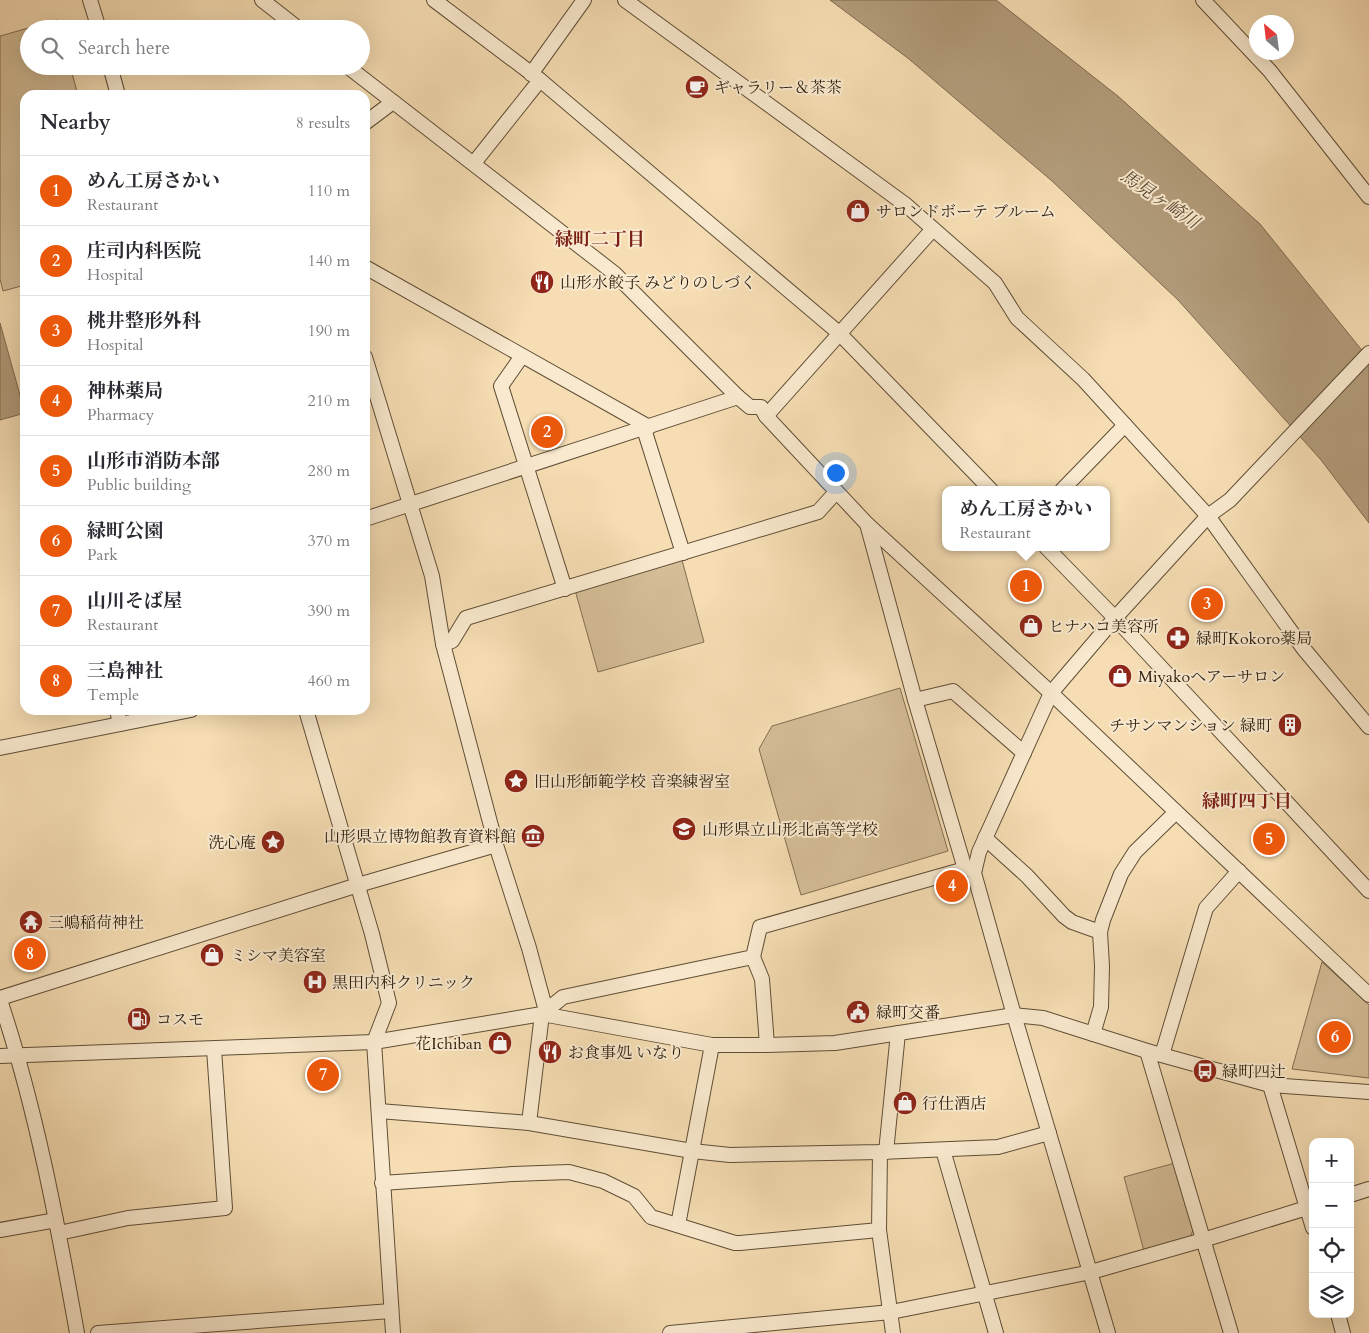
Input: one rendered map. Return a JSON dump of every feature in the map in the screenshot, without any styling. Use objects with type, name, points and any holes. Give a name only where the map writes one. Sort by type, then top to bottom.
[{"type":"street","points":[[90,0],[96,20]]},
{"type":"street","points":[[262,0],[288,20]]},
{"type":"street","points":[[434,0],[535,77],[839,333],[987,486]]},
{"type":"street","points":[[474,163],[535,77],[584,0]]},
{"type":"street","points":[[625,0],[906,205],[996,283],[1017,318],[1083,379],[1208,516],[1303,648],[1369,727]]},
{"type":"street","points":[[1203,0],[1270,71],[1369,197]]},
{"type":"street","points":[[112,75],[117,90]]},
{"type":"street","points":[[358,75],[614,273],[738,397],[750,407],[760,407],[766,416],[867,524],[1051,693],[1369,995]]},
{"type":"street","points":[[370,119],[393,102]]},
{"type":"street","points":[[766,416],[933,229]]},
{"type":"street","points":[[370,270],[646,428],[683,553]]},
{"type":"street","points":[[767,1045],[762,979],[753,957],[760,927],[970,869],[1051,693],[1115,618],[1208,516],[1230,500],[1369,354]]},
{"type":"street","points":[[522,356],[501,386],[565,589]]},
{"type":"street","points":[[370,373],[432,576],[443,644],[496,845],[529,948],[544,1013],[529,1123]]},
{"type":"street","points":[[370,517],[738,397]]},
{"type":"street","points":[[1066,486],[1125,425]]},
{"type":"street","points":[[443,644],[452,641],[466,618],[818,512],[836,492]]},
{"type":"street","points":[[867,524],[915,700],[970,869],[974,873],[1108,1333]]},
{"type":"street","points":[[1050,551],[1115,618],[1369,891]]},
{"type":"street","points":[[915,700],[953,691],[1024,753]]},
{"type":"street","points":[[117,715],[120,724]]},
{"type":"street","points":[[0,748],[166,715]]},
{"type":"street","points":[[307,715],[358,885],[389,1003],[374,1042],[393,1333]]},
{"type":"street","points":[[1093,1034],[1101,1008],[1102,966],[1100,932],[1121,874],[1135,852],[1176,812]]},
{"type":"street","points":[[985,838],[1027,876],[1064,916],[1072,922],[1100,932]]},
{"type":"street","points":[[77,1333],[57,1226],[18,1055],[0,999],[358,885],[496,845]]},
{"type":"street","points":[[1162,1055],[1206,908],[1239,871]]},
{"type":"street","points":[[544,1013],[563,997],[753,957]]},
{"type":"street","points":[[0,1056],[374,1042],[544,1013],[712,1045],[835,1043],[1014,1015],[1043,1018],[1148,1051],[1270,1085],[1369,1092]]},
{"type":"street","points":[[894,1333],[879,1230],[883,1152],[898,1033]]},
{"type":"street","points":[[678,1225],[712,1045]]},
{"type":"street","points":[[0,1230],[57,1226],[225,1208],[214,1049]]},
{"type":"street","points":[[1148,1051],[1231,1333]]},
{"type":"street","points":[[1270,1085],[1309,1204]]},
{"type":"street","points":[[379,1111],[529,1123],[730,1156],[998,1147],[1049,1133]]},
{"type":"street","points":[[943,1150],[996,1333]]},
{"type":"street","points":[[382,1183],[569,1172],[603,1180],[634,1196],[651,1217],[740,1243],[879,1230]]},
{"type":"street","points":[[1354,1194],[1369,1190]]},
{"type":"street","points":[[670,1333],[892,1312],[984,1294],[1091,1272],[1309,1207]]},
{"type":"street","points":[[98,1333],[391,1311]]},
{"type":"street","points":[[1339,1318],[1343,1333]]},
{"type":"shaded area","points":[[20,30],[20,75],[72,75],[77,90],[20,90],[20,286],[3,291],[0,279],[0,36]]},
{"type":"shaded area","points":[[682,560],[704,642],[598,672],[575,590]]},
{"type":"shaded area","points":[[900,688],[948,851],[801,895],[759,749],[772,726]]},
{"type":"shaded area","points":[[1322,962],[1369,1005],[1369,1078],[1292,1069]]},
{"type":"shaded area","points":[[1175,1163],[1195,1226],[1190,1237],[1144,1251],[1124,1177]]},
{"type":"water","name":"馬見ヶ崎川","points":[[830,0],[996,0],[1119,97],[1260,224],[1369,359],[1369,523],[1321,460],[1178,300],[1052,181],[909,59]]},
{"type":"water","points":[[0,323],[20,395],[20,414],[0,420]]},
{"type":"place","name":"ギャラリー＆茶茶","points":[[697,87]]},
{"type":"place","name":"サロンドボーテ ブルーム","points":[[858,211]]},
{"type":"place","name":"山形水餃子 みどりのしづく","points":[[542,282]]},
{"type":"place","name":"庄司内科医院","points":[[547,432]]},
{"type":"place","name":"めん工房さかい","points":[[1026,586]]},
{"type":"place","name":"桃井整形外科","points":[[1207,604]]},
{"type":"place","name":"ヒナハコ美容所","points":[[1031,626]]},
{"type":"place","name":"緑町Kokoro薬局","points":[[1178,638]]},
{"type":"place","name":"Miyakoヘアーサロン","points":[[1120,676]]},
{"type":"place","name":"チサンマンション 緑町","points":[[1290,725]]},
{"type":"place","name":"旧山形師範学校 音楽練習室","points":[[516,781]]},
{"type":"place","name":"山形県立山形北高等学校","points":[[684,829]]},
{"type":"place","name":"山形県立博物館教育資料館","points":[[533,836]]},
{"type":"place","name":"山形市消防本部","points":[[1269,839]]},
{"type":"place","name":"洗心庵","points":[[273,842]]},
{"type":"place","name":"神林薬局","points":[[952,886]]},
{"type":"place","name":"三嶋稲荷神社","points":[[31,922]]},
{"type":"place","name":"三島神社","points":[[30,954]]},
{"type":"place","name":"ミシマ美容室","points":[[212,955]]},
{"type":"place","name":"黒田内科クリニック","points":[[315,982]]},
{"type":"place","name":"緑町交番","points":[[858,1012]]},
{"type":"place","name":"コスモ","points":[[139,1019]]},
{"type":"place","name":"緑町公園","points":[[1335,1037]]},
{"type":"place","name":"花Ichiban","points":[[500,1043]]},
{"type":"place","name":"お食事処 いなり","points":[[550,1052]]},
{"type":"place","name":"緑町四辻","points":[[1205,1071]]},
{"type":"place","name":"山川そば屋","points":[[323,1075]]},
{"type":"place","name":"行仕酒店","points":[[905,1103]]},
{"type":"district","name":"緑町二丁目","points":[[600,239]]},
{"type":"district","name":"緑町四丁目","points":[[1247,801]]}]
